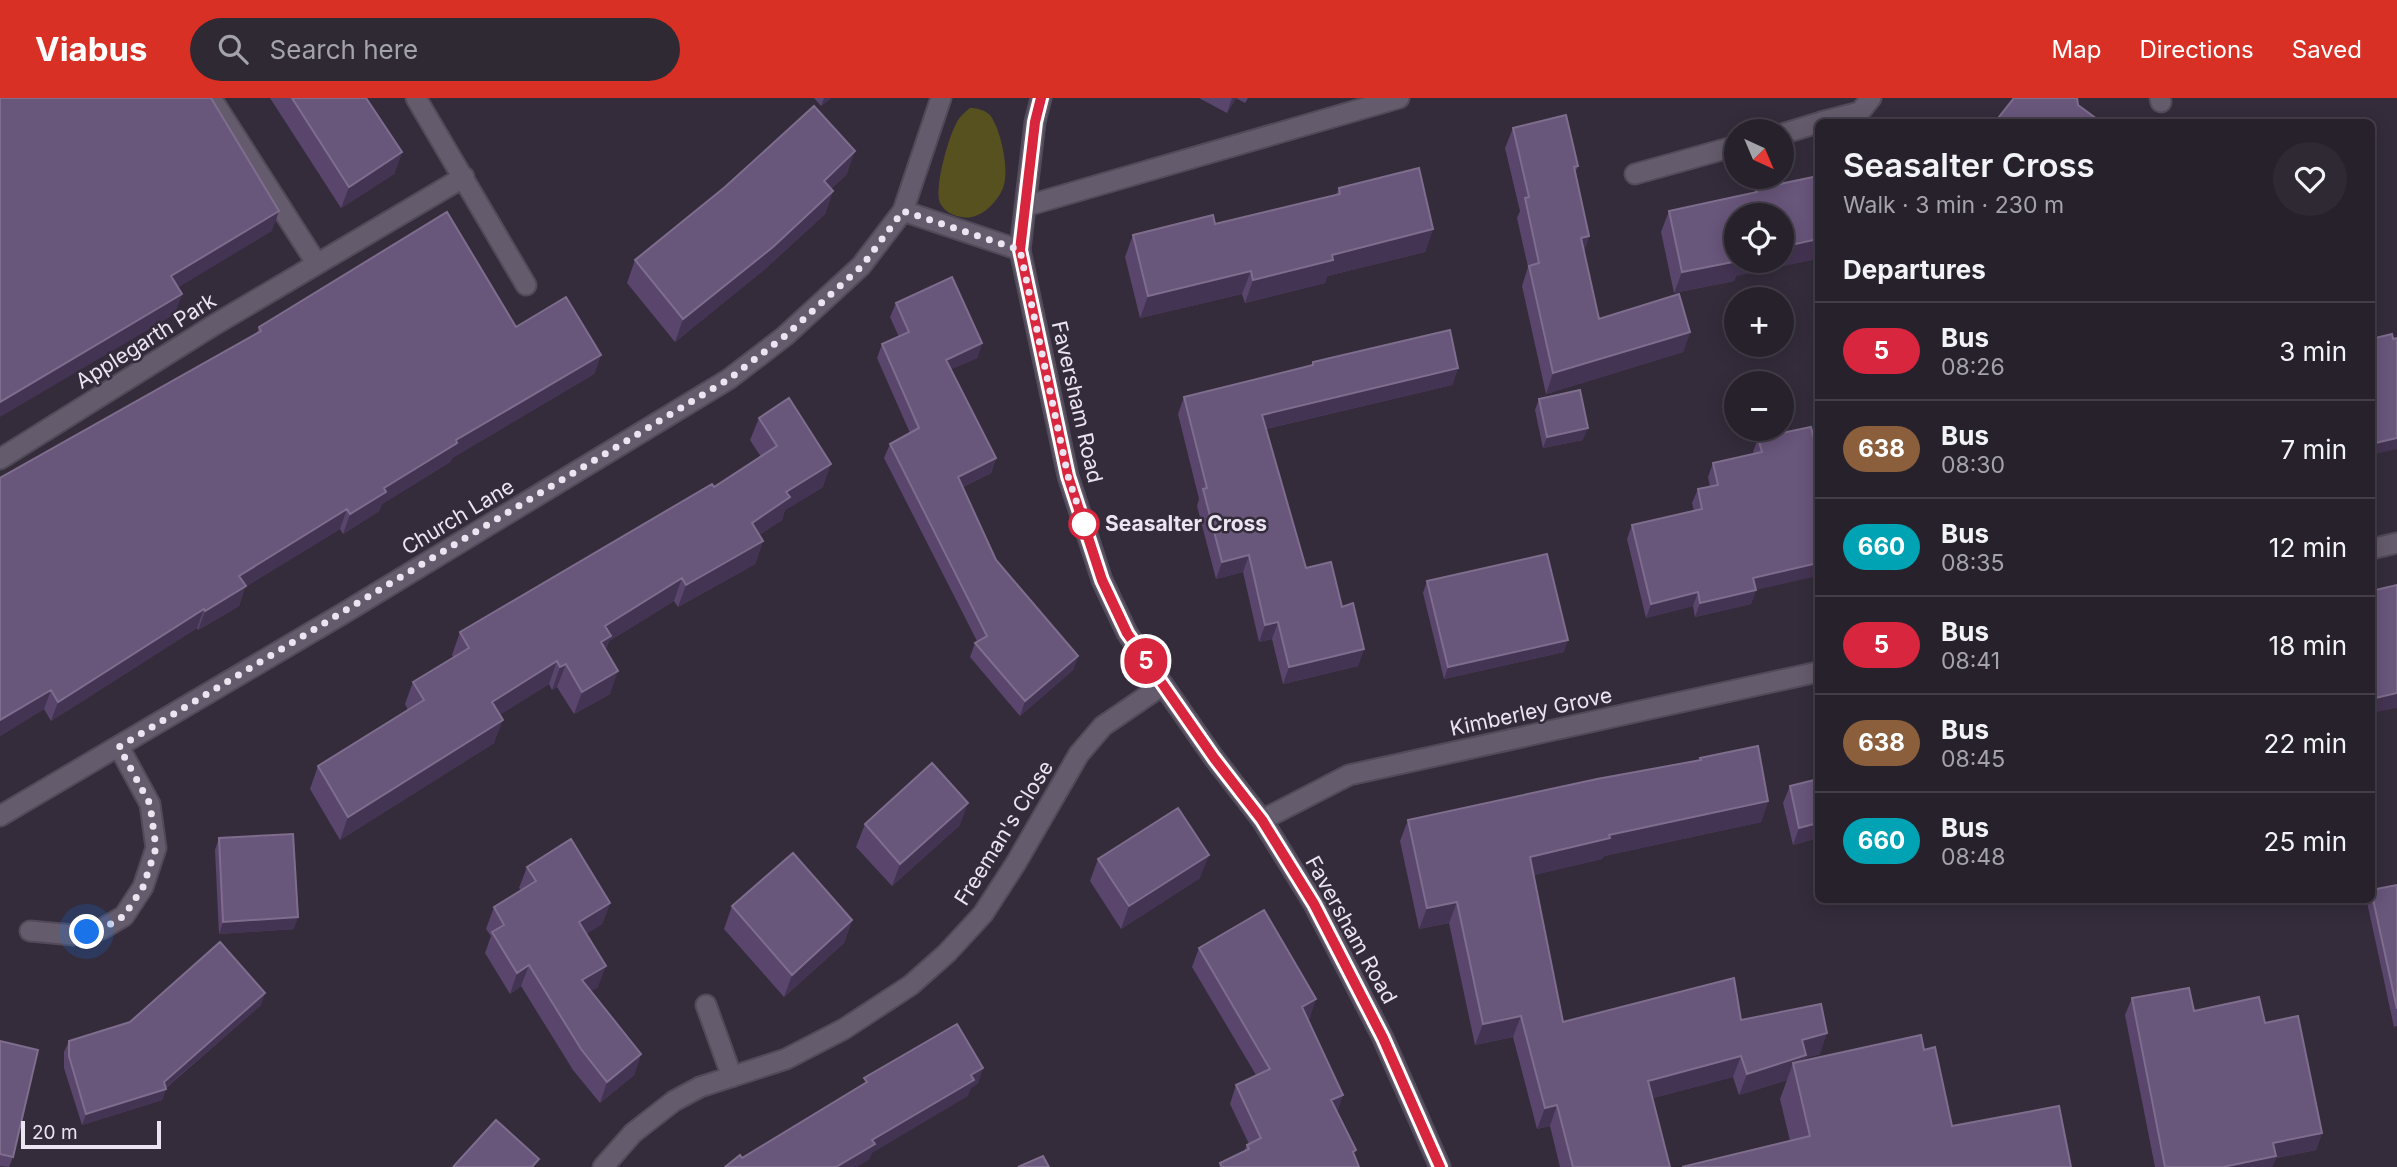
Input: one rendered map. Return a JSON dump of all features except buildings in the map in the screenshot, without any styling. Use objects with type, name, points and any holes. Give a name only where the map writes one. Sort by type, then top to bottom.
[{"type":"street","points":[[211,98],[317,264]]},
{"type":"street","points":[[416,98],[526,285]]},
{"type":"street","name":"Church Lane","points":[[0,816],[729,379],[785,336],[862,266],[903,211],[941,98]]},
{"type":"street","name":"Faversham Road","points":[[1041,98],[1035,122],[1020,250],[1068,476],[1102,580],[1127,633],[1214,758],[1262,820],[1314,904],[1383,1038],[1440,1167]]},
{"type":"street","points":[[1026,206],[1399,98]]},
{"type":"street","points":[[1835,119],[1860,112],[1871,98]]},
{"type":"street","points":[[1794,131],[1815,124]]},
{"type":"street","points":[[1635,174],[1724,149]]},
{"type":"street","name":"Applegarth Park","points":[[0,459],[464,177]]},
{"type":"street","points":[[903,211],[1020,250]]},
{"type":"street","points":[[2375,548],[2397,543]]},
{"type":"street","name":"Kimberley Grove","points":[[1262,820],[1349,775],[1815,673]]},
{"type":"street","name":"Freeman's Close","points":[[603,1167],[634,1133],[674,1101],[700,1087],[786,1059],[844,1029],[911,985],[947,953],[983,915],[1079,754],[1102,726],[1163,685]]},
{"type":"street","points":[[30,931],[73,935],[102,929],[124,916],[143,887],[156,848],[150,804],[119,747]]},
{"type":"street","points":[[706,1005],[732,1077]]},
{"type":"shaded area","points":[[970,108],[990,115],[998,130],[1005,181],[987,210],[968,218],[946,211],[940,203],[939,186],[949,141],[959,119]]},
{"type":"bus line","name":"5","points":[[1041,98],[1035,122],[1020,250],[1068,476],[1102,580],[1127,633],[1214,758],[1262,820],[1314,904],[1383,1038],[1440,1167]]},
{"type":"place","name":"Seasalter Cross","points":[[1084,524]]},
{"type":"route","points":[[87,932],[102,929],[124,916],[143,887],[156,848],[150,804],[119,747],[729,379],[785,336],[862,266],[903,211],[1020,250],[1068,476],[1085,528],[1084,524]]}]
